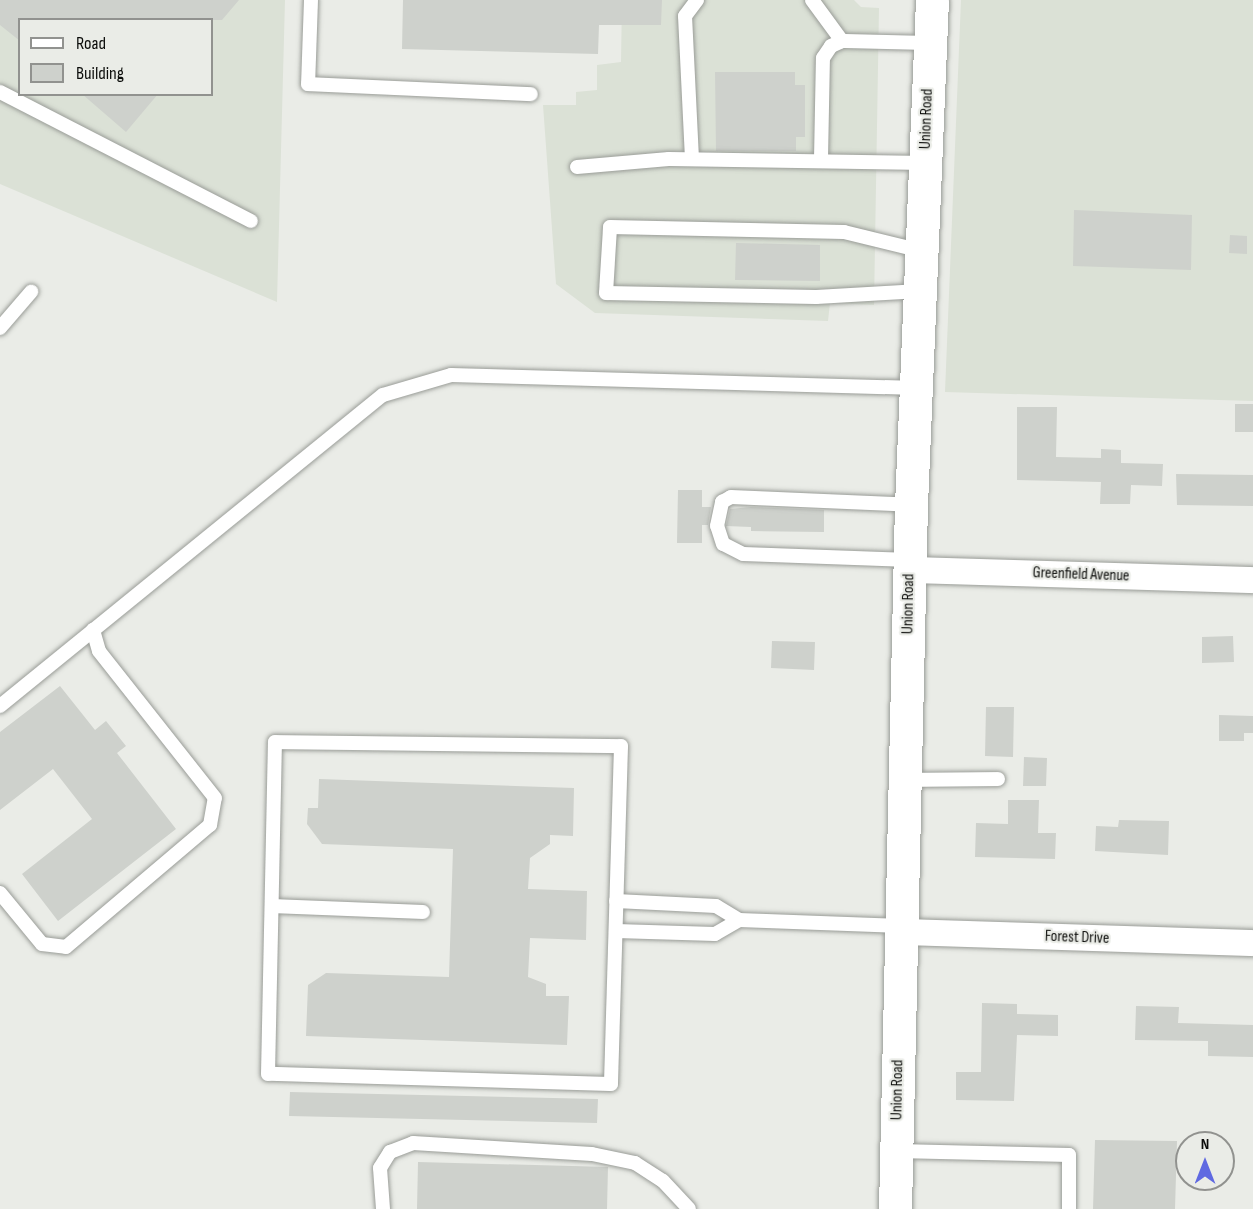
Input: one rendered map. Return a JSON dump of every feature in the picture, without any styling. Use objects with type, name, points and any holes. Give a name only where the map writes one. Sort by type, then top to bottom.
[{"type":"main road","name":"Union Road","points":[[895,1209],[911,505],[932,0]]},
{"type":"street","name":"Greenfield Avenue","points":[[910,565],[1253,579]]},
{"type":"street","name":"Forest Drive","points":[[902,929],[1253,943]]},
{"type":"lane","points":[[310,0],[308,84],[531,94]]},
{"type":"lane","points":[[692,159],[685,16],[697,0]]},
{"type":"lane","points":[[812,0],[842,41]]},
{"type":"lane","points":[[821,159],[823,58],[831,46],[842,41],[931,44]]},
{"type":"lane","points":[[0,92],[251,221]]},
{"type":"lane","points":[[577,167],[692,159],[821,159],[926,163]]},
{"type":"lane","points":[[920,291],[816,297],[606,293],[610,227],[844,232],[922,251]]},
{"type":"lane","points":[[0,328],[31,292]]},
{"type":"lane","points":[[0,706],[383,395],[451,375],[917,388]]},
{"type":"lane","points":[[910,565],[743,554],[723,544],[717,526],[722,502],[730,497],[911,505]]},
{"type":"lane","points":[[0,893],[42,944],[66,947],[210,825],[215,798],[99,651],[93,630]]},
{"type":"lane","points":[[276,742],[621,746],[616,901],[611,1084],[268,1074],[276,742]]},
{"type":"lane","points":[[905,780],[998,779]]},
{"type":"lane","points":[[616,901],[716,906],[739,920],[902,929]]},
{"type":"lane","points":[[272,906],[423,912]]},
{"type":"lane","points":[[616,931],[715,934],[739,920]]},
{"type":"lane","points":[[383,1209],[380,1168],[390,1152],[413,1143],[592,1154],[635,1163],[663,1181],[688,1209]]},
{"type":"lane","points":[[897,1151],[1069,1155],[1069,1209]]},
{"type":"shaded area","points":[[0,0],[285,0],[277,302],[0,184]]},
{"type":"shaded area","points":[[622,0],[854,0],[861,7],[879,8],[874,305],[830,303],[828,321],[595,313],[556,284],[543,105],[576,105],[576,92],[597,90],[597,65],[621,62]]},
{"type":"shaded area","points":[[961,0],[1253,0],[1253,401],[945,392]]},
{"type":"building","points":[[0,0],[239,0],[222,20],[213,20],[213,18],[18,18],[18,39],[0,25]]},
{"type":"building","points":[[403,0],[662,0],[661,25],[599,25],[598,54],[402,49]]},
{"type":"building","points":[[715,72],[795,72],[795,85],[805,85],[805,137],[796,137],[796,151],[716,151]]},
{"type":"building","points":[[84,96],[156,96],[126,132]]},
{"type":"building","points":[[1074,210],[1192,215],[1191,270],[1073,266]]},
{"type":"building","points":[[1230,235],[1247,236],[1247,254],[1229,253]]},
{"type":"building","points":[[736,243],[820,245],[820,281],[735,280]]},
{"type":"building","points":[[1235,404],[1253,404],[1253,432],[1235,432]]},
{"type":"building","points":[[1017,407],[1057,407],[1056,457],[1101,458],[1101,449],[1121,450],[1121,463],[1163,464],[1162,486],[1131,485],[1130,504],[1100,504],[1101,482],[1017,480]]},
{"type":"building","points":[[1176,474],[1253,475],[1253,506],[1177,505]]},
{"type":"building","points":[[678,490],[702,490],[702,507],[711,507],[708,525],[702,525],[702,543],[677,543]]},
{"type":"building","points":[[751,507],[824,510],[824,532],[751,531],[751,527],[726,526],[730,509]]},
{"type":"building","points":[[1233,636],[1234,662],[1202,663],[1202,637]]},
{"type":"building","points":[[772,641],[815,642],[814,670],[771,668]]},
{"type":"building","points":[[60,686],[95,730],[106,721],[126,746],[117,753],[176,829],[58,921],[22,874],[92,819],[53,769],[0,810],[0,732]]},
{"type":"building","points":[[986,707],[1014,707],[1013,757],[985,756]]},
{"type":"building","points":[[1219,715],[1253,716],[1253,733],[1244,733],[1244,741],[1219,741]]},
{"type":"building","points":[[1024,757],[1047,758],[1046,786],[1023,786]]},
{"type":"building","points":[[319,779],[574,788],[573,836],[550,835],[550,844],[530,858],[528,889],[587,891],[586,940],[530,938],[528,977],[546,984],[546,996],[569,996],[567,1045],[306,1036],[308,985],[326,973],[449,977],[453,849],[322,844],[307,824],[308,808],[318,808]]},
{"type":"building","points":[[1008,800],[1039,800],[1038,833],[1056,833],[1055,859],[975,857],[976,823],[1008,824]]},
{"type":"building","points":[[1119,820],[1169,821],[1168,855],[1095,851],[1096,826],[1118,827]]},
{"type":"building","points":[[982,1003],[1017,1004],[1017,1014],[1058,1015],[1058,1036],[1017,1035],[1014,1101],[956,1100],[956,1072],[981,1072]]},
{"type":"building","points":[[1136,1006],[1179,1007],[1178,1023],[1253,1025],[1253,1057],[1208,1056],[1208,1041],[1135,1040]]},
{"type":"building","points":[[290,1092],[598,1099],[597,1123],[289,1116]]},
{"type":"building","points":[[1095,1140],[1175,1141],[1175,1209],[1093,1209]]},
{"type":"building","points":[[418,1162],[608,1167],[607,1209],[417,1209]]}]
